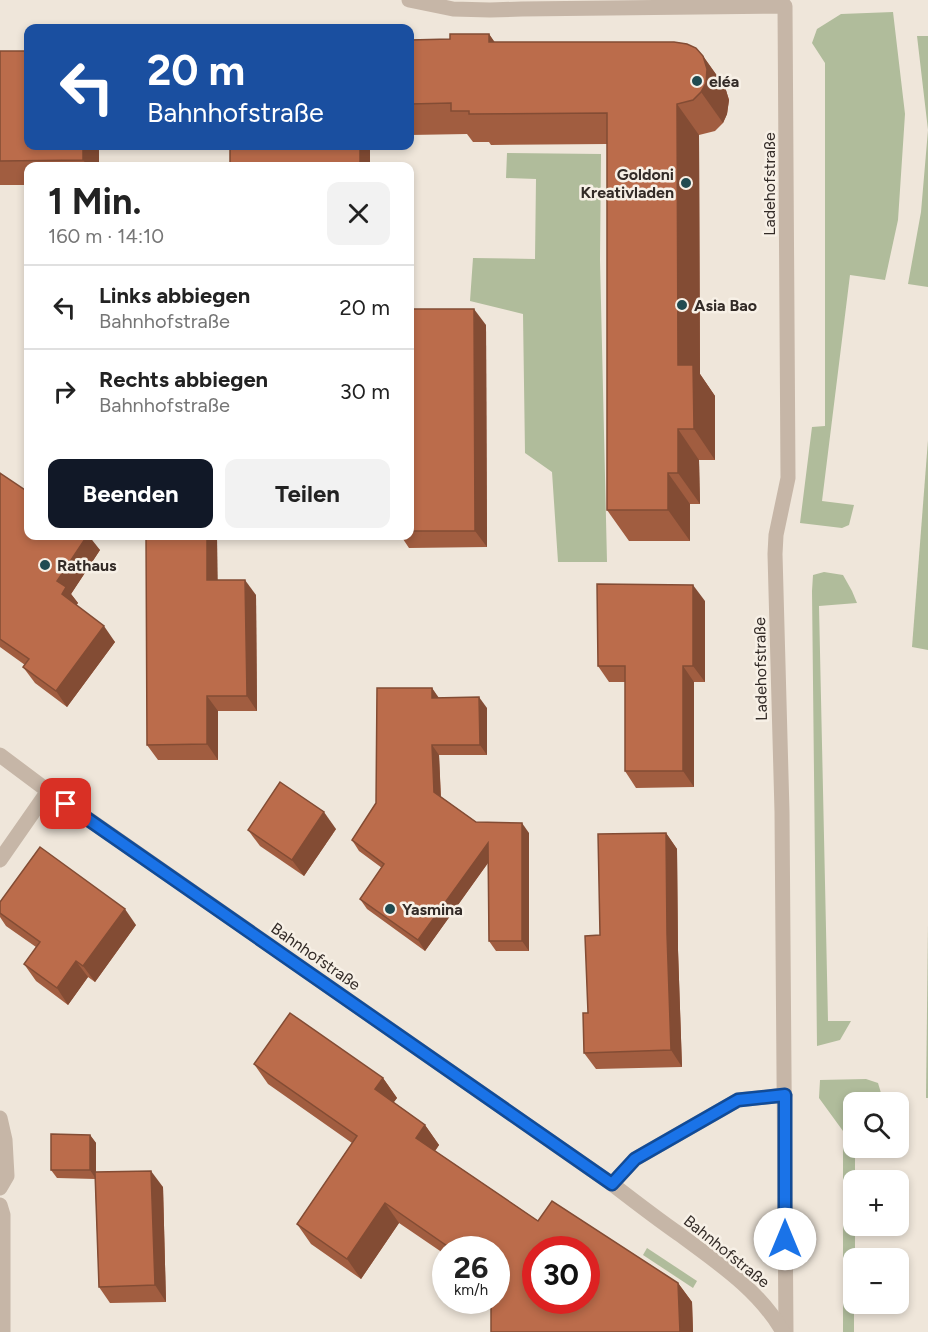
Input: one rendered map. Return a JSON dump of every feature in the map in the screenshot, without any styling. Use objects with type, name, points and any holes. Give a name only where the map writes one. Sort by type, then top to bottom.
[{"type":"street","name":"Ladehofstraße","points":[[410,0],[453,9],[490,10],[785,6],[788,478],[776,535],[782,812],[785,1332]]},
{"type":"street","name":"Bahnhofstraße","points":[[0,755],[48,791],[612,1184],[720,1264],[756,1295],[785,1332]]},
{"type":"street","points":[[0,860],[48,791]]},
{"type":"street","points":[[612,1184],[635,1159],[738,1100],[785,1095]]},
{"type":"street","points":[[0,1118],[5,1140],[7,1176],[0,1188]]},
{"type":"street","points":[[0,1205],[3,1215],[3,1332]]},
{"type":"green space","points":[[893,12],[905,114],[898,220],[885,280],[850,275],[822,501],[854,505],[849,525],[842,528],[800,523],[812,427],[825,426],[825,63],[812,43],[817,29],[841,14]]},
{"type":"green space","points":[[917,36],[928,36],[928,130]]},
{"type":"green space","points":[[928,130],[928,287],[908,284],[921,212]]},
{"type":"green space","points":[[507,153],[601,154],[600,260],[607,562],[558,562],[552,472],[525,453],[523,314],[470,301],[473,258],[535,259],[536,179],[506,178]]},
{"type":"green space","points":[[928,440],[928,650],[912,647]]},
{"type":"green space","points":[[824,572],[843,575],[857,603],[819,606],[828,1021],[851,1021],[840,1040],[817,1046],[812,591],[813,575]]},
{"type":"green space","points":[[928,924],[928,1098],[926,1098]]},
{"type":"green space","points":[[866,1079],[878,1083],[881,1092],[843,1092],[843,1131],[819,1098],[820,1080]]},
{"type":"green space","points":[[843,1158],[855,1158],[855,1170],[843,1170]]},
{"type":"green space","points":[[843,1236],[855,1236],[855,1248],[843,1248]]},
{"type":"green space","points":[[647,1248],[697,1281],[693,1288],[643,1255]]},
{"type":"green space","points":[[843,1314],[854,1314],[854,1332],[843,1332]]},
{"type":"building","points":[[450,34],[489,34],[489,42],[674,42],[696,48],[703,56],[707,69],[706,83],[693,100],[677,104],[678,365],[693,365],[694,429],[678,429],[678,473],[668,473],[668,510],[607,510],[607,113],[469,114],[469,111],[451,111],[451,103],[414,104],[414,40],[450,39]]},
{"type":"building","points":[[0,51],[24,51],[24,150],[83,150],[83,160],[0,161]]},
{"type":"building","points":[[230,150],[360,150],[360,162],[230,162]]},
{"type":"building","points":[[414,309],[474,309],[475,531],[414,531]]},
{"type":"building","name":"Rathaus","points":[[0,473],[24,489],[24,540],[84,540],[57,581],[66,587],[62,594],[104,626],[56,691],[23,667],[29,659],[0,639]]},
{"type":"building","points":[[146,540],[207,540],[207,580],[245,580],[247,696],[207,696],[207,744],[147,745]]},
{"type":"building","points":[[597,584],[693,585],[693,666],[683,666],[683,771],[625,771],[625,666],[598,666]]},
{"type":"building","points":[[377,688],[432,688],[432,698],[479,697],[480,745],[432,745],[434,792],[476,822],[522,823],[522,941],[489,941],[488,843],[418,940],[360,899],[384,864],[352,840],[376,803]]},
{"type":"building","points":[[280,782],[324,812],[292,860],[248,830]]},
{"type":"building","points":[[666,833],[671,1050],[584,1053],[583,1013],[588,1013],[585,936],[600,935],[598,834]]},
{"type":"building","points":[[40,847],[125,909],[83,966],[76,961],[57,988],[24,964],[40,942],[0,913],[0,902]]},
{"type":"building","points":[[290,1013],[383,1078],[375,1089],[425,1125],[416,1138],[538,1221],[552,1201],[678,1283],[680,1332],[491,1332],[491,1314],[510,1314],[510,1236],[433,1236],[385,1203],[347,1259],[297,1224],[357,1136],[254,1064]]},
{"type":"building","points":[[51,1134],[90,1135],[90,1170],[51,1170]]},
{"type":"building","points":[[151,1171],[155,1285],[99,1287],[95,1172]]},
{"type":"place","name":"eléa","points":[[697,81]]},
{"type":"place","name":"Goldoni Kreativladen","points":[[686,183]]},
{"type":"place","name":"Asia Bao","points":[[682,305]]},
{"type":"place","name":"Rathaus","points":[[45,565]]},
{"type":"place","name":"Yasmina","points":[[390,909]]},
{"type":"route","points":[[66,804],[612,1184],[635,1159],[738,1100],[785,1095],[785,1239]]}]
